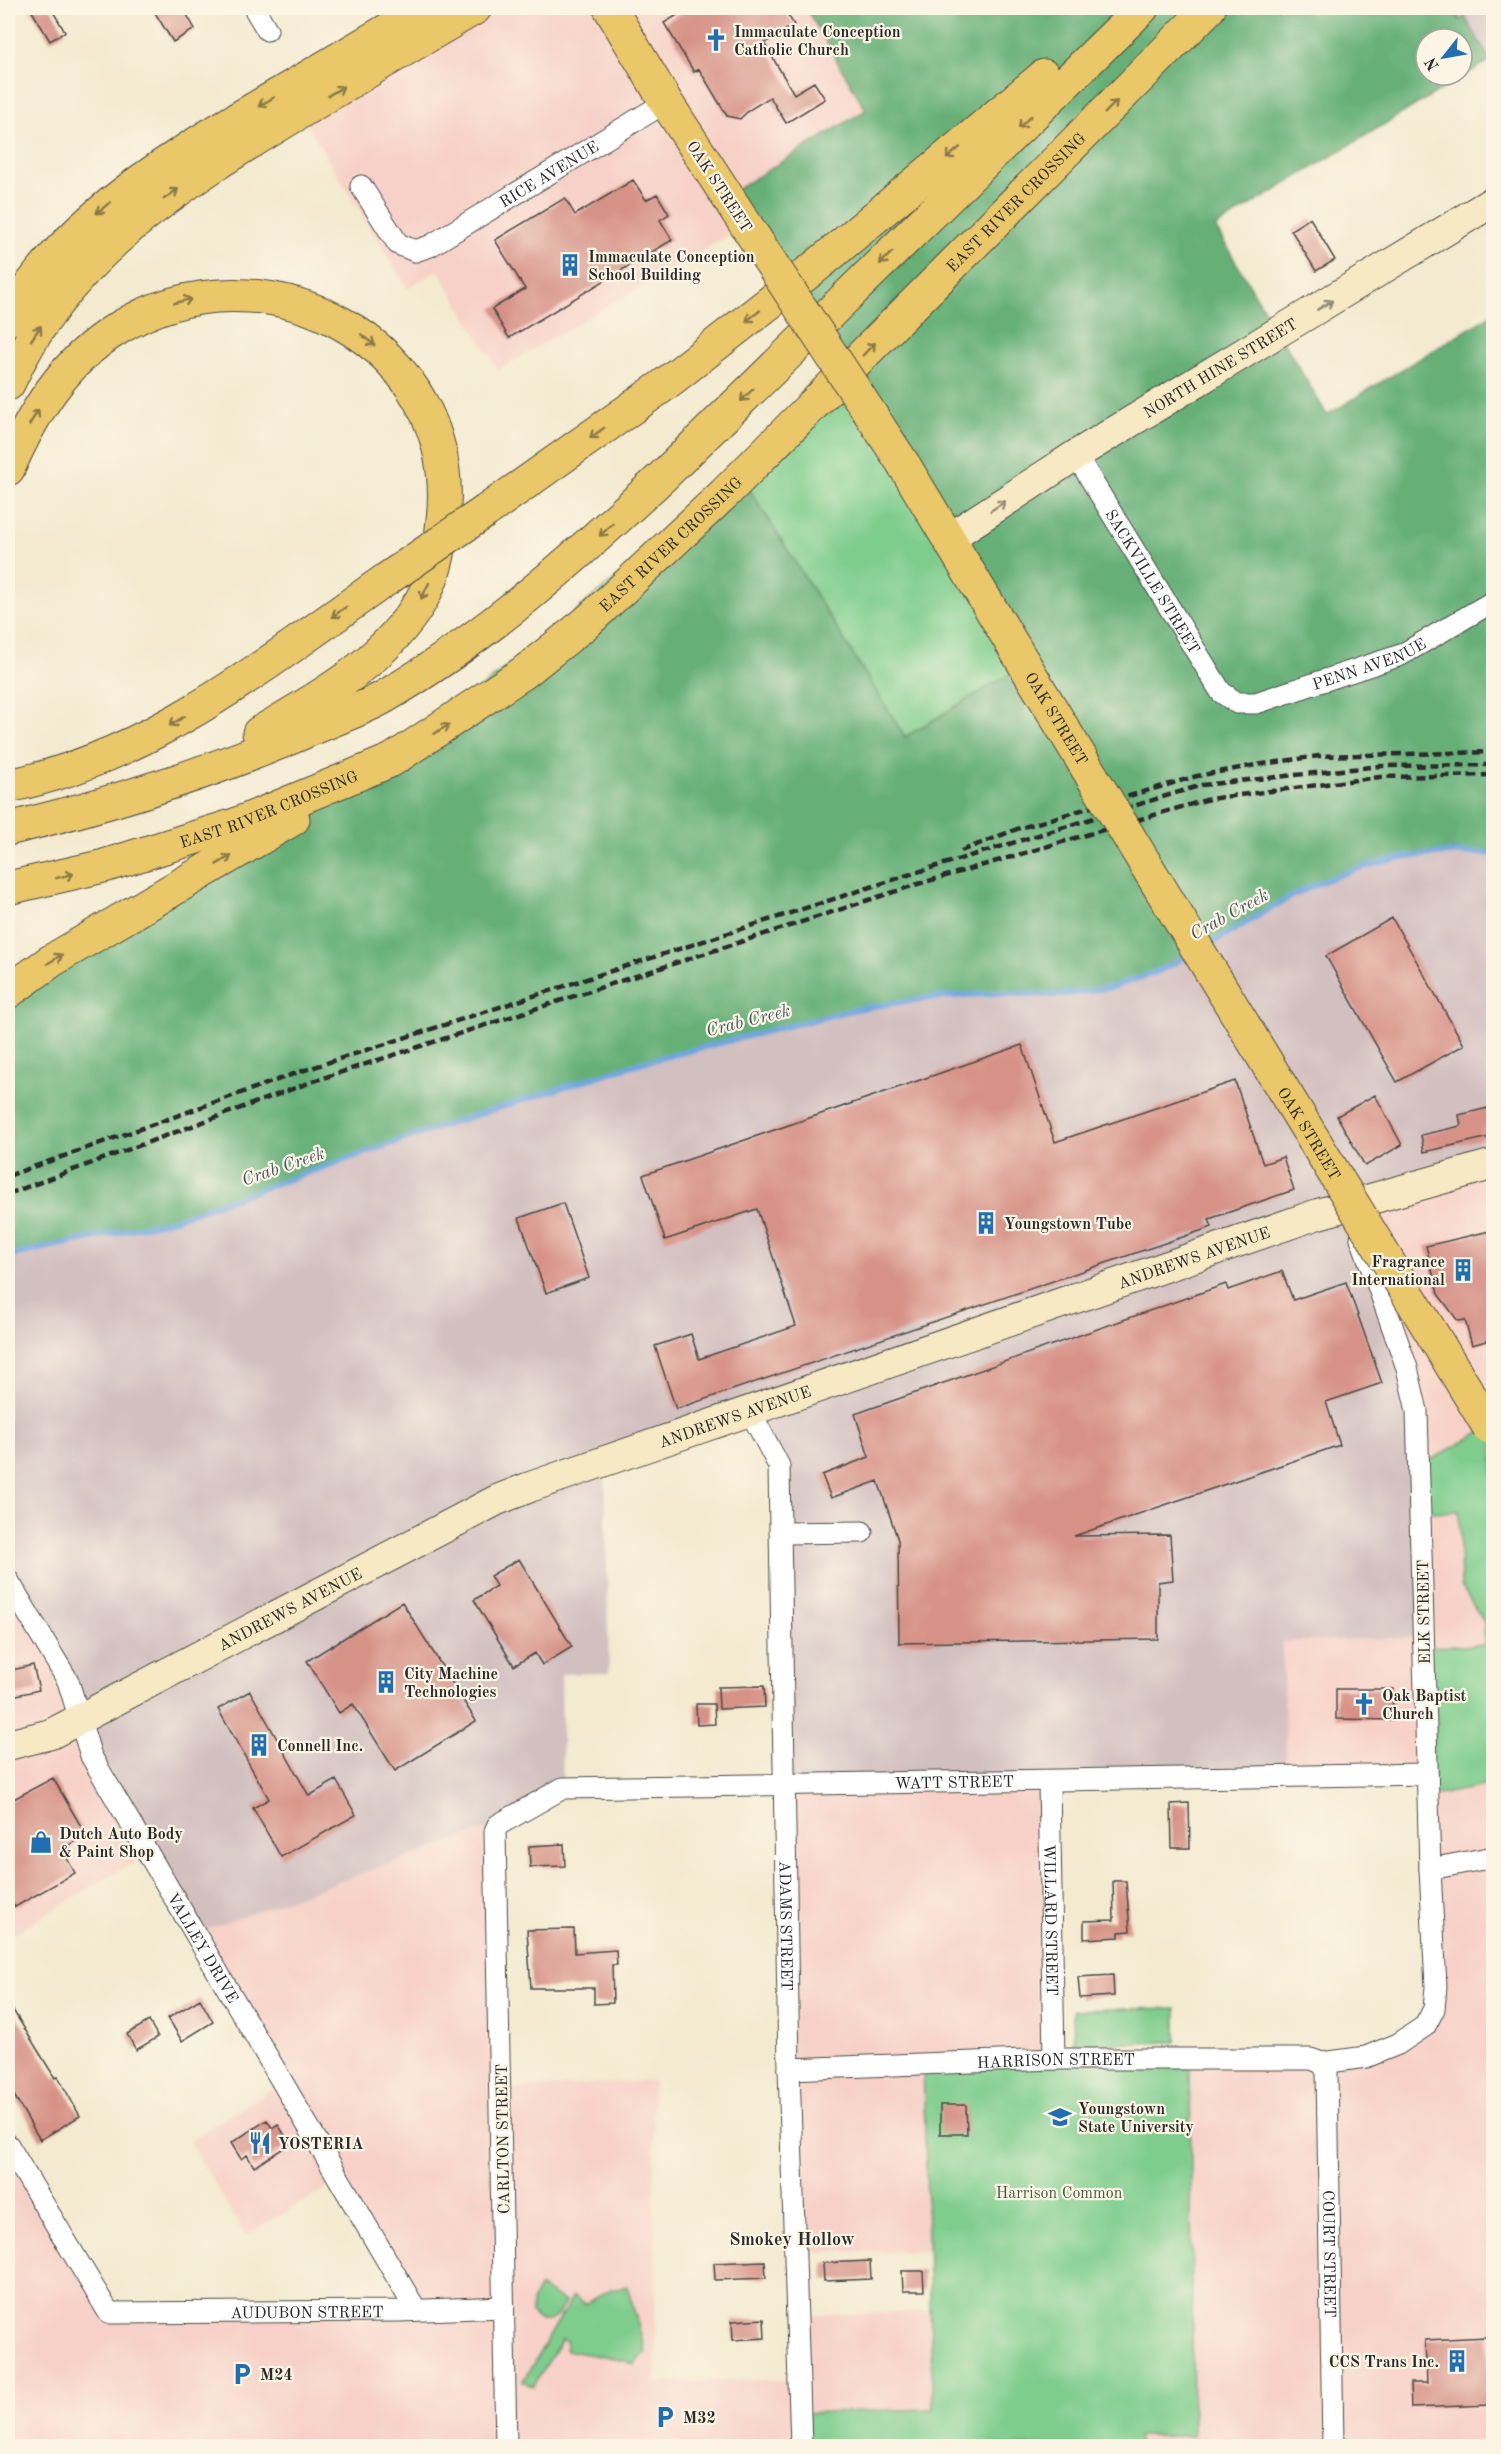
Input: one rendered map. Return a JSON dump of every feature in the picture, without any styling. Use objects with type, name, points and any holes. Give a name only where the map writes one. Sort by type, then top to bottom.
[{"type":"main road","points":[[8,319],[34,281],[100,210],[207,136],[425,8]]},
{"type":"main road","points":[[8,384],[28,346],[58,301],[124,230],[211,166],[475,8]]},
{"type":"main road","name":"OAK STREET","points":[[610,8],[666,102],[904,465],[1491,1431]]},
{"type":"main road","points":[[8,786],[73,770],[108,756],[172,724],[486,511],[664,385],[819,264],[1126,8]]},
{"type":"main road","points":[[8,829],[93,809],[252,755],[382,698],[494,623],[587,547],[662,477],[1142,8]]},
{"type":"main road","name":"EAST RIVER CROSSING","points":[[8,888],[104,866],[235,825],[392,760],[523,673],[630,584],[1209,8]]},
{"type":"main road","points":[[8,469],[22,438],[49,391],[81,355],[116,329],[155,310],[193,299],[227,295],[274,298],[301,304],[335,318],[362,335],[384,353],[415,392],[429,417],[439,450],[445,504],[440,553],[416,608],[393,639],[365,666],[242,743],[93,809]]},
{"type":"main road","points":[[8,992],[51,961],[392,760]]},
{"type":"street","points":[[254,8],[267,30]]},
{"type":"street","name":"RICE AVENUE","points":[[361,186],[398,244],[415,250],[430,246],[666,102]]},
{"type":"street","name":"NORTH HINE STREET","points":[[949,538],[1076,455],[1494,201]]},
{"type":"street","name":"SACKVILLE STREET","points":[[1076,455],[1221,693],[1237,704]]},
{"type":"street","name":"PENN AVENUE","points":[[1237,704],[1256,703],[1401,655],[1494,601]]},
{"type":"street","name":"ANDREWS AVENUE","points":[[8,1745],[51,1734],[497,1500],[1344,1206],[1494,1164]]},
{"type":"street","name":"ELK STREET","points":[[1322,2063],[1380,2053],[1411,2038],[1425,2026],[1434,2009],[1436,1988],[1430,1869],[1417,1411],[1407,1368],[1358,1229],[1344,1206]]},
{"type":"street","name":"ADAMS STREET","points":[[750,1411],[779,1466],[782,1533],[789,2069],[801,2446]]},
{"type":"street","points":[[782,1533],[862,1532]]},
{"type":"street","name":"VALLEY DRIVE","points":[[8,1580],[68,1681],[92,1756],[416,2310]]},
{"type":"street","name":"WATT STREET","points":[[495,1831],[498,1825],[563,1788],[1049,1782],[1427,1774]]},
{"type":"street","name":"WILLARD STREET","points":[[1049,1782],[1054,2059]]},
{"type":"street","name":"CARLTON STREET","points":[[495,1831],[506,2446]]},
{"type":"street","points":[[1430,1869],[1494,1857]]},
{"type":"street","name":"HARRISON STREET","points":[[789,2069],[1054,2059],[1311,2059],[1322,2063]]},
{"type":"street","name":"COURT STREET","points":[[1322,2063],[1327,2072],[1333,2446]]},
{"type":"street","name":"AUDUBON STREET","points":[[8,2145],[109,2313],[504,2307]]},
{"type":"shaded area","points":[[384,8],[806,8],[866,110],[727,195],[746,225],[498,370],[438,270],[407,288],[286,90],[394,25]]},
{"type":"shaded area","points":[[1452,8],[1493,8],[1493,65],[1474,32],[1474,27],[1471,27],[1465,17],[1460,20]]},
{"type":"shaded area","points":[[1453,850],[1493,854],[1493,1164],[1355,1203],[1407,1367],[1424,1637],[1282,1642],[1287,1777],[784,1784],[779,1466],[749,1411],[605,1461],[609,1673],[561,1674],[563,1788],[498,1825],[196,1933],[8,1580],[8,1256],[168,1221],[442,1126],[636,1064],[856,1009],[950,992],[1159,971],[1310,887],[1389,859]]},
{"type":"shaded area","name":"Youngstown State University","points":[[1493,1164],[1493,2446],[8,2446],[8,2145],[109,2313],[416,2310],[340,2180],[246,2236],[189,2141],[283,2082],[196,1933],[498,1825],[501,2089],[653,2081],[656,2383],[799,2379],[797,2316],[930,2311],[928,2251],[795,2252],[784,1784],[1049,1782],[1054,2059],[1366,2057],[1433,2009],[1427,1774],[1287,1777],[1282,1641],[1424,1637],[1344,1206]]},
{"type":"shaded area","points":[[8,1580],[149,1853],[13,1934],[8,1924]]},
{"type":"green space","points":[[806,8],[1452,8],[1460,20],[1465,17],[1471,27],[1414,27],[1414,87],[1446,87],[1215,227],[1327,415],[1493,314],[1494,601],[1486,606],[1494,619],[1493,854],[1453,850],[1389,859],[1347,873],[1310,887],[1159,971],[1113,987],[1059,995],[995,993],[926,998],[856,1009],[636,1064],[442,1126],[168,1221],[8,1257],[8,992],[392,760],[741,476],[905,737],[1025,665],[726,196],[866,110]]},
{"type":"green space","points":[[1474,32],[1490,60],[1474,70]]},
{"type":"green space","points":[[845,372],[1025,665],[905,737],[741,476]]},
{"type":"green space","points":[[1489,1427],[1493,1435],[1493,1784],[1428,1797],[1424,1647],[1484,1645],[1484,1622],[1461,1586],[1459,1511],[1421,1512],[1420,1466]]},
{"type":"green space","points":[[1176,2008],[1176,2042],[1074,2044],[1073,2010]]},
{"type":"green space","name":"Harrison Common","points":[[1190,2058],[1193,2436],[1138,2436],[1138,2446],[801,2446],[800,2413],[933,2409],[923,2064]]},
{"type":"green space","points":[[627,2286],[646,2353],[639,2357],[634,2365],[626,2361],[565,2350],[567,2341],[562,2339],[533,2387],[523,2381],[573,2296],[586,2304],[611,2289]]},
{"type":"green space","points":[[540,2287],[565,2302],[553,2319],[540,2321],[532,2313],[532,2300]]},
{"type":"building","points":[[30,8],[51,8],[65,32],[50,41]]},
{"type":"building","points":[[152,8],[183,8],[195,29],[173,42]]},
{"type":"building","points":[[689,8],[784,8],[794,25],[764,43],[794,94],[814,82],[825,99],[786,123],[770,97],[749,110],[740,119],[727,116],[699,69],[694,72],[664,23]]},
{"type":"building","name":"Immaculate Conception School Building","points":[[633,180],[646,200],[657,194],[669,214],[660,220],[672,240],[509,338],[492,309],[525,289],[495,240],[565,198],[575,215]]},
{"type":"building","points":[[1310,218],[1335,260],[1316,271],[1291,230]]},
{"type":"building","points":[[1392,918],[1464,1045],[1397,1082],[1326,956]]},
{"type":"building","name":"Youngstown Tube","points":[[1022,1045],[1055,1142],[1235,1081],[1263,1164],[1283,1157],[1294,1190],[1209,1219],[1212,1227],[676,1409],[655,1346],[691,1334],[699,1359],[796,1326],[757,1209],[665,1240],[643,1175]]},
{"type":"building","points":[[1375,1095],[1402,1145],[1365,1166],[1337,1116]]},
{"type":"building","points":[[1488,1108],[1494,1136],[1424,1152],[1421,1135],[1461,1126],[1459,1115]]},
{"type":"building","points":[[563,1203],[589,1278],[546,1293],[519,1218]]},
{"type":"building","name":"Fragrance International","points":[[1494,1230],[1494,1339],[1472,1345],[1465,1320],[1458,1321],[1438,1294],[1426,1246]]},
{"type":"building","points":[[1282,1271],[1293,1300],[1346,1282],[1382,1383],[1326,1402],[1340,1445],[1074,1536],[1170,1535],[1173,1580],[1158,1582],[1158,1639],[899,1643],[898,1540],[878,1481],[831,1498],[822,1475],[869,1457],[855,1414],[1226,1284],[1228,1290]]},
{"type":"building","points":[[519,1559],[572,1647],[542,1665],[535,1653],[514,1666],[474,1600],[496,1586],[490,1576]]},
{"type":"building","name":"City Machine Technologies","points":[[402,1602],[476,1721],[395,1771],[353,1704],[339,1713],[307,1661]]},
{"type":"building","points":[[33,1665],[39,1690],[8,1697],[8,1671]]},
{"type":"building","points":[[764,1686],[765,1707],[719,1709],[718,1687]]},
{"type":"building","name":"Oak Baptist Church","points":[[1336,1689],[1393,1689],[1392,1720],[1336,1719]]},
{"type":"building","name":"Connell Inc.","points":[[250,1691],[309,1796],[336,1780],[356,1815],[281,1857],[253,1808],[269,1799],[218,1709]]},
{"type":"building","points":[[696,1704],[714,1704],[715,1724],[697,1725]]},
{"type":"building","name":"Dutch Auto Body & Paint Shop","points":[[53,1778],[86,1835],[62,1849],[75,1873],[15,1907],[8,1894],[8,1802]]},
{"type":"building","points":[[1189,1803],[1190,1848],[1172,1848],[1171,1804]]},
{"type":"building","points":[[564,1844],[565,1866],[530,1867],[529,1846]]},
{"type":"building","points":[[1113,1881],[1126,1881],[1130,1931],[1119,1932],[1119,1937],[1084,1939],[1084,1921],[1114,1920]]},
{"type":"building","points":[[574,1929],[575,1953],[616,1950],[617,1965],[612,1965],[613,2003],[594,2004],[594,1988],[531,1988],[527,1930]]},
{"type":"building","points":[[1113,1975],[1114,1996],[1080,1998],[1078,1977]]},
{"type":"building","points":[[200,1999],[213,2022],[182,2041],[168,2018]]},
{"type":"building","points":[[8,2002],[55,2078],[58,2077],[80,2116],[40,2140],[8,2085]]},
{"type":"building","points":[[149,2021],[158,2037],[136,2050],[127,2034]]},
{"type":"building","points":[[940,2105],[966,2105],[967,2134],[940,2134]]},
{"type":"building","name":"YOSTERIA","points":[[267,2120],[272,2128],[278,2124],[290,2144],[254,2167],[247,2155],[241,2159],[231,2143]]},
{"type":"building","points":[[765,2261],[766,2278],[715,2280],[714,2263]]},
{"type":"building","points":[[870,2261],[871,2279],[824,2281],[823,2263]]},
{"type":"building","points":[[902,2271],[923,2271],[924,2291],[903,2291]]},
{"type":"building","points":[[764,2319],[765,2338],[733,2340],[732,2321]]},
{"type":"building","name":"CCS Trans Inc.","points":[[1488,2337],[1490,2405],[1411,2408],[1410,2383],[1427,2383],[1425,2340]]},
{"type":"waterway","name":"Crab Creek","points":[[1206,946],[1310,887],[1354,870],[1377,863],[1423,855],[1494,854]]},
{"type":"waterway","name":"Crab Creek","points":[[8,1256],[168,1221],[442,1126],[636,1064],[856,1009],[926,998],[995,993],[1059,995],[1113,987],[1159,971],[1189,955]]},
{"type":"railway","points":[[961,851],[1017,829],[1197,776],[1256,765],[1319,756],[1494,752]]},
{"type":"railway","points":[[8,1176],[308,1069],[911,874],[1202,785],[1380,766],[1494,765]]},
{"type":"railway","points":[[8,1194],[314,1081],[915,885],[1209,799],[1380,777],[1494,775]]},
{"type":"place","name":"Immaculate Conception Catholic Church","points":[[716,40]]},
{"type":"place","name":"Immaculate Conception School Building","points":[[570,265]]},
{"type":"place","name":"Youngstown Tube","points":[[986,1223]]},
{"type":"place","name":"Fragrance International","points":[[1463,1270]]},
{"type":"place","name":"City Machine Technologies","points":[[386,1682]]},
{"type":"place","name":"Oak Baptist Church","points":[[1364,1704]]},
{"type":"place","name":"Connell Inc.","points":[[259,1745]]},
{"type":"place","name":"Dutch Auto Body & Paint Shop","points":[[41,1842]]},
{"type":"place","name":"Youngstown State University","points":[[1060,2117]]},
{"type":"place","name":"YOSTERIA","points":[[260,2143]]},
{"type":"place","name":"CCS Trans Inc.","points":[[1457,2361]]},
{"type":"place","name":"M24","points":[[242,2374]]},
{"type":"place","name":"M32","points":[[665,2417]]},
{"type":"district","name":"Smokey Hollow","points":[[792,2239]]}]
